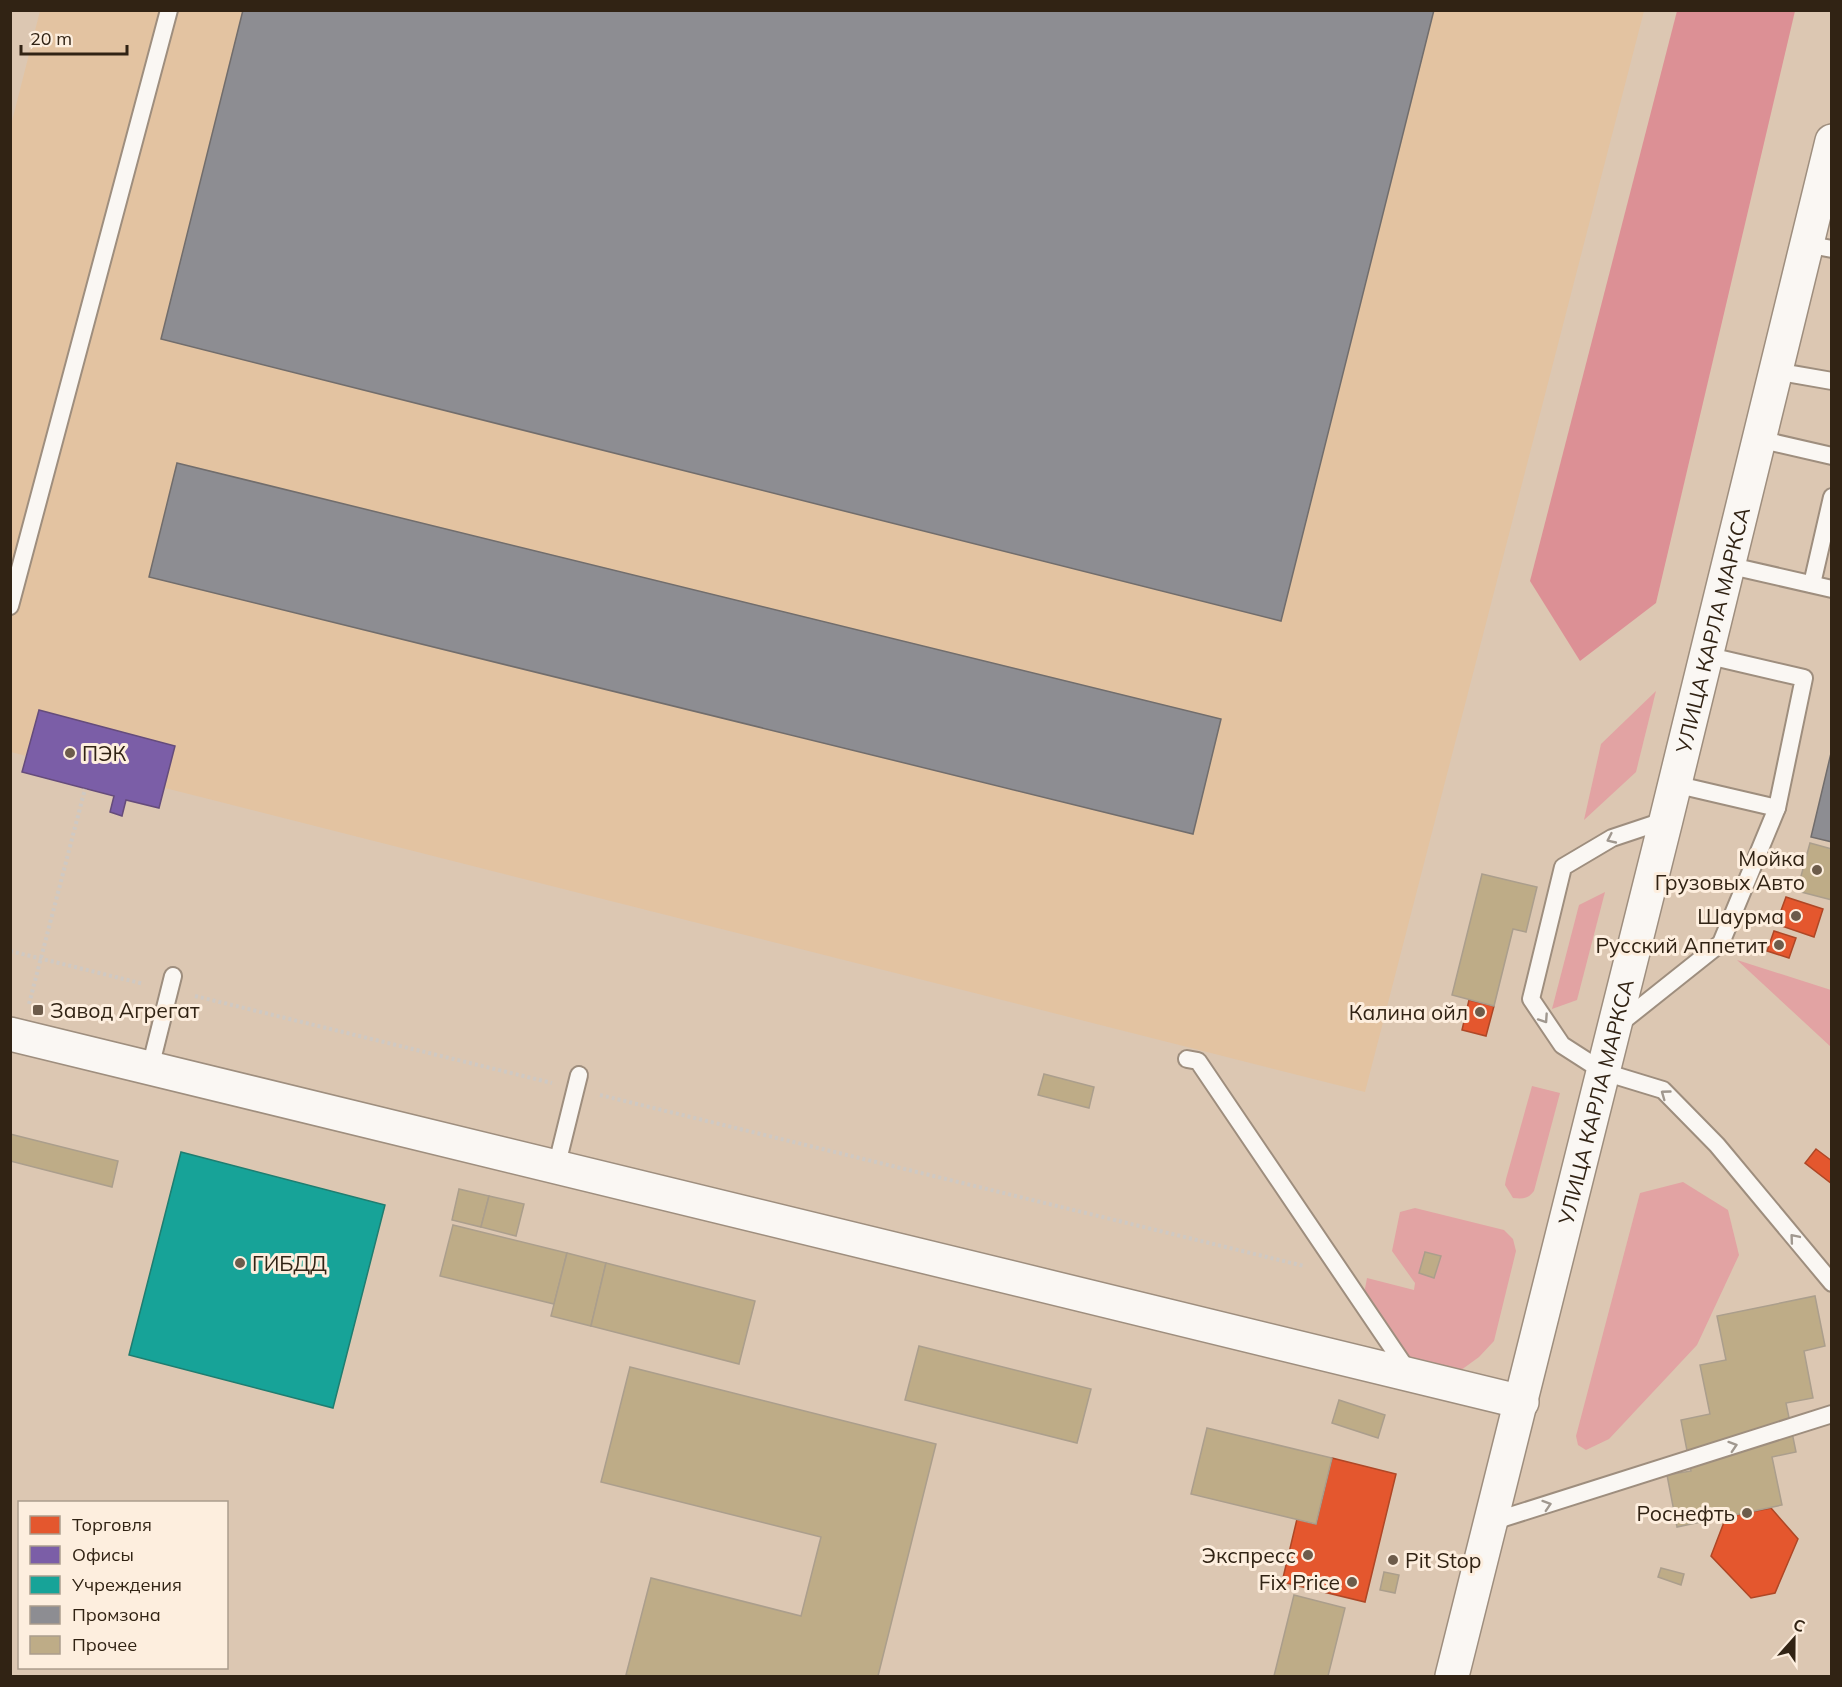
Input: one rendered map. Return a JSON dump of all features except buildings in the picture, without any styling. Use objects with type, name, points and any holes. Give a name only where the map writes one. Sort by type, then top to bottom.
[{"type":"main road","name":"УЛИЦА КАРЛА МАРКСА","points":[[1452,1677],[1615,1028],[1775,371],[1819,246],[1832,141]]},
{"type":"main road","points":[[15,1035],[1522,1402]]},
{"type":"lane","points":[[10,606],[169,10]]},
{"type":"lane","points":[[1775,371],[1832,381]]},
{"type":"lane","points":[[1758,439],[1832,456]]},
{"type":"lane","points":[[1812,584],[1832,497]]},
{"type":"lane","points":[[1727,565],[1832,589]]},
{"type":"lane","points":[[1615,1028],[1721,943],[1777,808],[1804,678],[1705,655]]},
{"type":"lane","points":[[1674,784],[1777,808]]},
{"type":"lane","points":[[1666,820],[1612,838],[1563,867],[1531,999],[1562,1045],[1604,1072],[1663,1090],[1717,1145],[1832,1283]]},
{"type":"lane","points":[[150,1068],[171,983]]},
{"type":"lane","points":[[1187,1059],[1198,1061],[1410,1374]]},
{"type":"lane","points":[[556,1168],[577,1082]]},
{"type":"lane","points":[[1491,1522],[1832,1414]]},
{"type":"path","points":[[15,1035],[40,958],[85,789]]},
{"type":"path","points":[[10,951],[171,983],[577,1082],[1342,1275]]},
{"type":"shaded area","points":[[40,11],[1644,11],[1365,1092],[165,788],[159,808],[126,800],[122,816],[110,812],[114,796],[22,772],[26,756],[11,752],[10,129]]},
{"type":"shaded area","points":[[1677,11],[1795,11],[1656,603],[1580,661],[1530,581]]},
{"type":"shaded area","points":[[1656,691],[1636,772],[1584,820],[1601,744]]},
{"type":"shaded area","points":[[1605,892],[1577,1000],[1552,1009],[1579,905]]},
{"type":"shaded area","points":[[1737,960],[1831,990],[1831,1047]]},
{"type":"shaded area","points":[[1532,1086],[1560,1093],[1534,1191],[1525,1198],[1513,1198],[1505,1185],[1506,1179]]},
{"type":"shaded area","points":[[1683,1182],[1728,1210],[1739,1255],[1697,1345],[1609,1439],[1586,1450],[1578,1445],[1576,1436],[1640,1193]]},
{"type":"shaded area","points":[[1415,1208],[1504,1230],[1513,1239],[1516,1251],[1494,1341],[1479,1357],[1457,1373],[1414,1368],[1364,1294],[1367,1278],[1414,1290],[1415,1283],[1392,1251],[1400,1212]]},
{"type":"place","name":"ПЭК","points":[[70,753]]},
{"type":"place","name":"Мойка Грузовых Авто","points":[[1817,870]]},
{"type":"place","name":"Шаурма","points":[[1796,916]]},
{"type":"place","name":"Русский Аппетит","points":[[1779,945]]},
{"type":"place","name":"Завод Агрегат","points":[[38,1010]]},
{"type":"place","name":"Калина ойл","points":[[1480,1012]]},
{"type":"place","name":"ГИБДД","points":[[240,1263]]},
{"type":"place","name":"Роснефть","points":[[1747,1513]]},
{"type":"place","name":"Экспресс","points":[[1308,1555]]},
{"type":"place","name":"Pit Stop","points":[[1393,1560]]},
{"type":"place","name":"Fix Price","points":[[1352,1582]]}]
